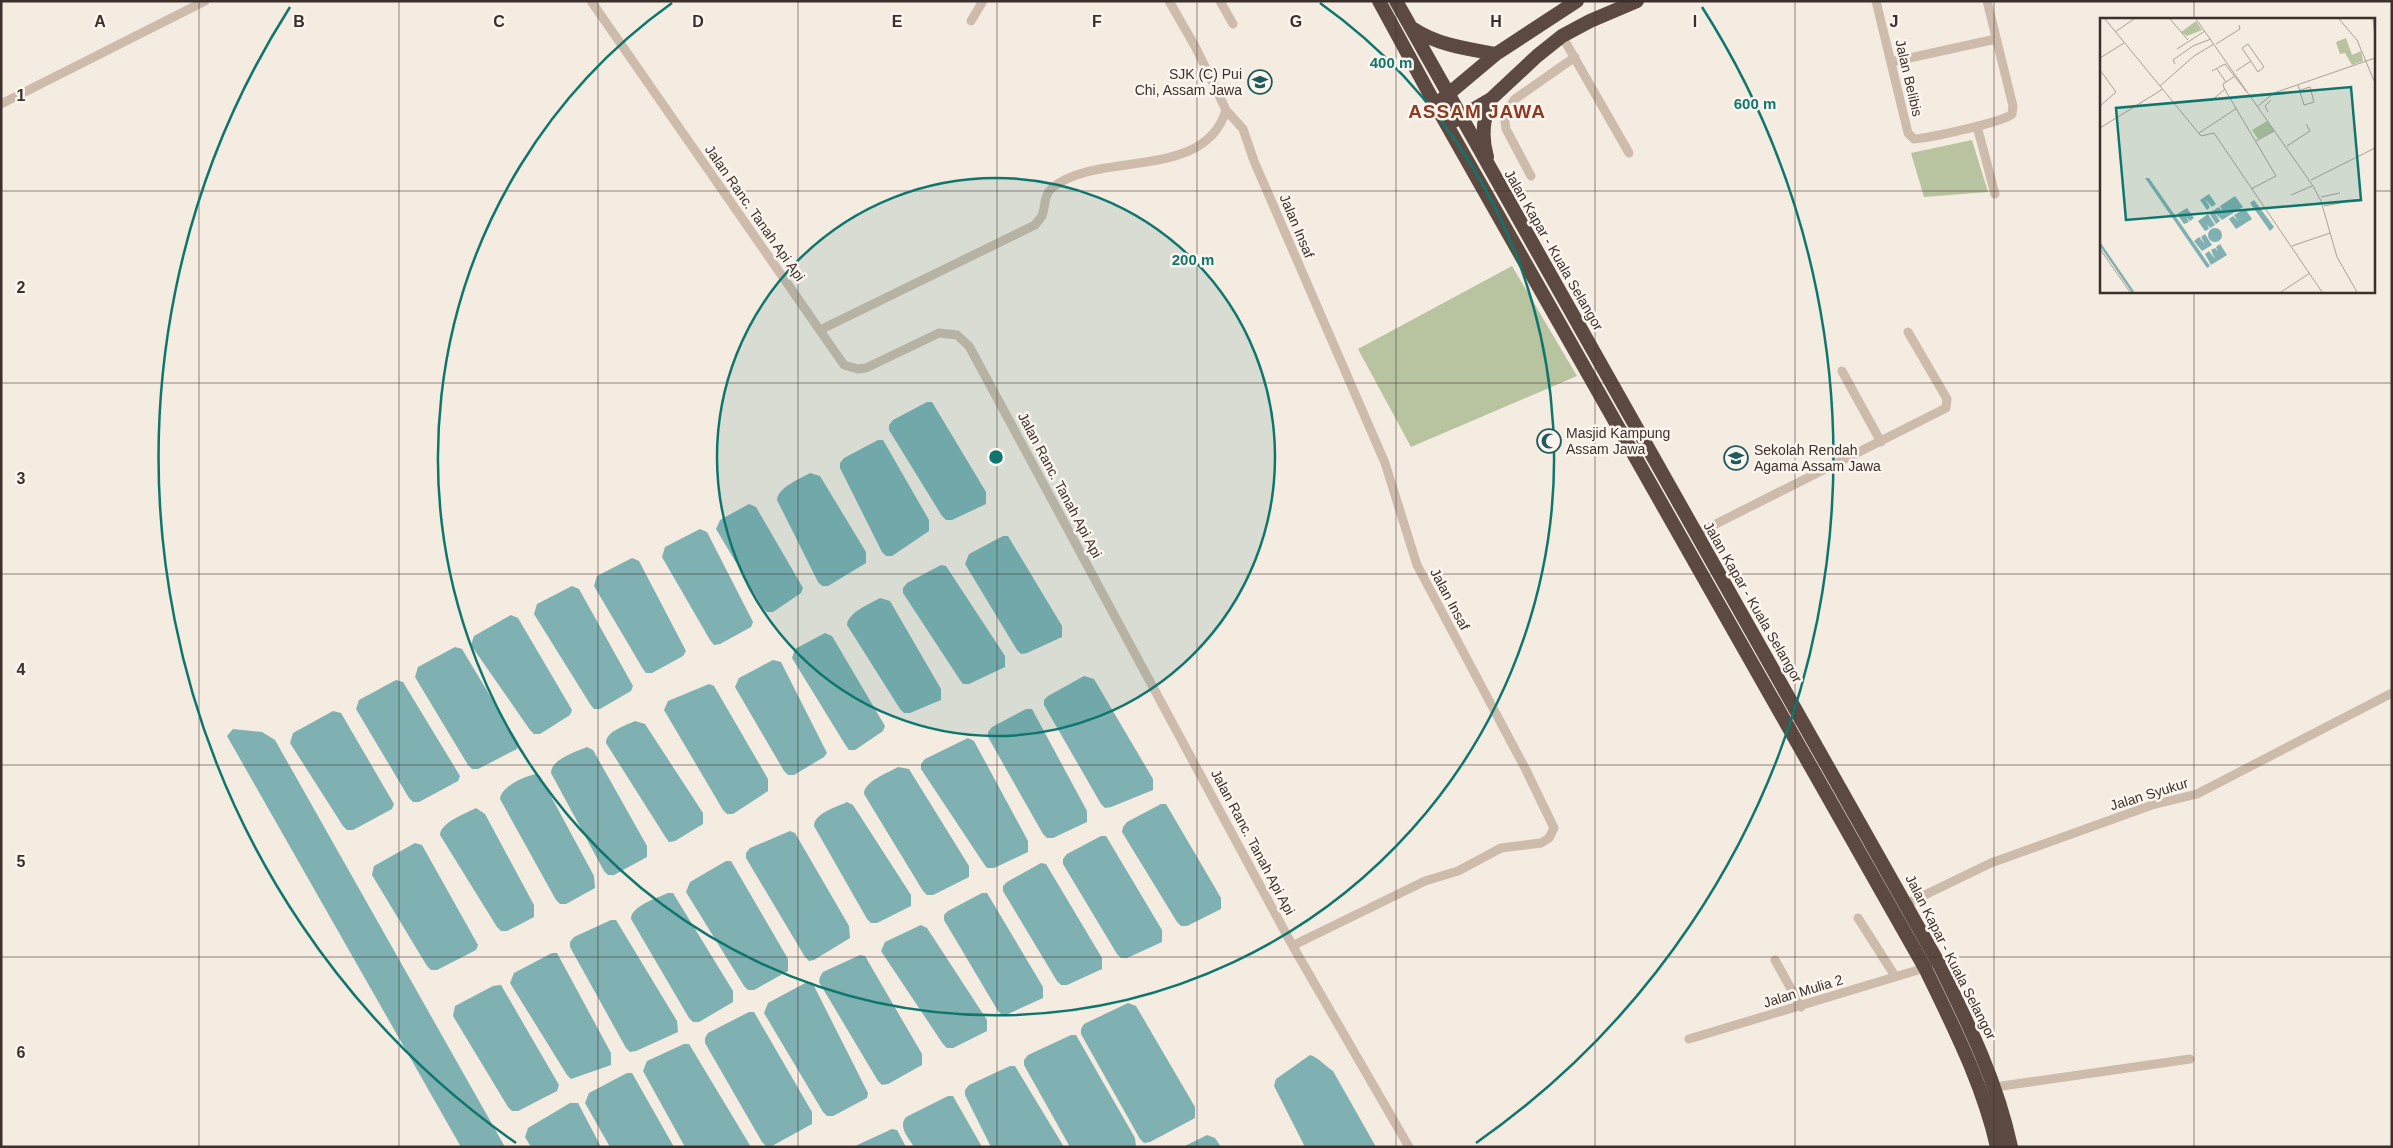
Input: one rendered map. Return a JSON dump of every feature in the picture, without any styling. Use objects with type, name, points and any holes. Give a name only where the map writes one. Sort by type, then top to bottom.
[{"type":"highway","name":"Jalan Kapar - Kuala Selangor","points":[[1379,1],[1435,104],[1980,1049],[1995,1088],[2011,1147]]},
{"type":"highway","name":"Jalan Kapar - Kuala Selangor","points":[[1396,1],[1444,91],[1906,904],[1967,1054],[1997,1147]]},
{"type":"highway","points":[[1435,104],[1444,91],[1576,1]]},
{"type":"highway","points":[[1450,129],[1460,118],[1491,99],[1537,56],[1562,36],[1590,21],[1637,1]]},
{"type":"highway","points":[[1409,26],[1427,38],[1460,48],[1496,54]]},
{"type":"highway","points":[[1491,99],[1486,114],[1483,134],[1492,175]]},
{"type":"street","points":[[1,104],[205,1]]},
{"type":"street","name":"Jalan Ranc. Tanah Api Api","points":[[591,1],[844,365],[858,369],[866,368],[939,333],[957,335],[969,346],[1294,945],[1409,1147]]},
{"type":"street","points":[[971,21],[983,1]]},
{"type":"street","points":[[820,330],[1035,225],[1042,216],[1044,200],[1048,192],[1068,179],[1099,170],[1174,157],[1195,147],[1220,126],[1226,110],[1196,48],[1170,1]]},
{"type":"street","points":[[1220,1],[1233,24]]},
{"type":"street","name":"Jalan Belibis","points":[[1876,1],[1908,133],[1911,138],[1918,139],[1977,126]]},
{"type":"street","points":[[1987,1],[2013,106],[2010,116],[1977,126],[1995,194]]},
{"type":"street","points":[[1562,36],[1629,153]]},
{"type":"street","points":[[1891,62],[1996,39]]},
{"type":"street","points":[[1531,176],[1506,129],[1504,114],[1514,99],[1575,57]]},
{"type":"street","name":"Jalan Insaf","points":[[1226,110],[1246,136],[1261,177],[1345,366],[1385,463],[1417,565],[1534,785],[1554,828],[1549,838],[1541,843],[1501,848],[1458,871],[1425,881],[1294,945]]},
{"type":"street","points":[[1696,534],[1944,411],[1948,405],[1947,399],[1908,332]]},
{"type":"street","points":[[1842,371],[1881,442]]},
{"type":"street","name":"Jalan Syukur","points":[[1906,904],[1991,863],[2152,805],[2197,794],[2392,693]]},
{"type":"street","points":[[1858,918],[1895,976]]},
{"type":"street","points":[[1775,960],[1801,1007]]},
{"type":"street","name":"Jalan Mulia 2","points":[[1689,1039],[1801,1007],[1895,976],[1932,966]]},
{"type":"street","points":[[1995,1088],[2190,1059]]},
{"type":"green space","points":[[1972,140],[1988,192],[1924,197],[1911,153]]},
{"type":"green space","points":[[1512,266],[1577,376],[1411,447],[1358,349]]},
{"type":"water","points":[[927,402],[932,402],[986,492],[986,504],[952,520],[946,520],[942,516],[889,430],[889,425],[893,420]]},
{"type":"water","points":[[878,440],[883,440],[929,520],[929,531],[892,556],[886,556],[882,552],[840,468],[840,463],[844,458]]},
{"type":"water","points":[[810,473],[820,476],[866,552],[866,563],[828,586],[822,586],[818,582],[777,500],[778,495],[785,487]]},
{"type":"water","points":[[749,504],[756,507],[803,588],[801,593],[773,612],[767,612],[763,608],[716,529],[720,520]]},
{"type":"water","points":[[700,529],[707,532],[753,622],[751,627],[720,644],[714,645],[662,557],[665,547]]},
{"type":"water","points":[[1003,536],[1008,536],[1062,626],[1062,637],[1027,653],[1021,654],[1017,650],[965,564],[969,554]]},
{"type":"water","points":[[632,558],[639,561],[686,651],[683,656],[652,673],[646,673],[643,669],[594,586],[597,576]]},
{"type":"water","points":[[941,565],[946,566],[1005,656],[1005,667],[969,684],[963,684],[960,680],[903,593],[903,588],[907,583]]},
{"type":"water","points":[[572,586],[579,589],[633,686],[631,691],[600,709],[594,709],[590,704],[534,614],[537,604]]},
{"type":"water","points":[[880,598],[890,601],[941,689],[941,700],[910,713],[904,713],[900,709],[847,625],[848,620],[855,612]]},
{"type":"water","points":[[511,615],[518,618],[572,710],[570,715],[540,734],[534,734],[530,730],[471,645],[474,636]]},
{"type":"water","points":[[825,633],[832,636],[885,726],[883,731],[855,750],[849,750],[846,746],[792,658],[795,649]]},
{"type":"water","points":[[455,647],[462,649],[519,744],[517,749],[478,769],[472,769],[468,765],[415,677],[418,667]]},
{"type":"water","points":[[773,660],[781,662],[827,753],[824,757],[794,775],[788,775],[784,771],[735,687],[739,678]]},
{"type":"water","points":[[1084,676],[1094,679],[1153,779],[1153,790],[1111,807],[1105,808],[1101,804],[1044,705],[1044,700],[1048,696]]},
{"type":"water","points":[[396,680],[403,682],[460,776],[458,781],[419,802],[413,802],[409,798],[356,709],[359,700]]},
{"type":"water","points":[[709,684],[714,686],[768,779],[768,791],[733,814],[727,814],[723,810],[664,710],[668,701]]},
{"type":"water","points":[[1026,709],[1032,709],[1087,811],[1087,822],[1053,838],[1047,838],[1043,834],[988,737],[988,732],[992,727]]},
{"type":"water","points":[[333,711],[341,713],[394,804],[392,809],[353,830],[347,830],[343,826],[290,743],[293,733]]},
{"type":"water","points":[[635,721],[645,724],[703,813],[703,824],[675,841],[669,842],[666,838],[606,743],[609,735]]},
{"type":"water","points":[[233,729],[262,732],[275,740],[505,1147],[461,1147],[227,736]]},
{"type":"water","points":[[968,738],[974,741],[1028,841],[1028,852],[994,868],[987,868],[984,864],[921,769],[921,764],[925,759]]},
{"type":"water","points":[[587,747],[593,750],[647,846],[647,857],[614,875],[608,875],[604,871],[551,773],[552,768],[559,760]]},
{"type":"water","points":[[898,767],[909,769],[969,866],[969,877],[933,895],[927,895],[923,891],[864,794],[865,789],[872,781]]},
{"type":"water","points":[[536,774],[540,776],[594,876],[595,888],[566,904],[560,904],[556,900],[500,799],[504,790],[509,786],[525,777]]},
{"type":"water","points":[[847,802],[853,805],[911,895],[911,906],[877,923],[871,923],[867,919],[814,826],[815,821],[822,814]]},
{"type":"water","points":[[1161,804],[1166,804],[1221,898],[1221,909],[1187,926],[1181,926],[1177,922],[1122,832],[1127,822]]},
{"type":"water","points":[[476,808],[485,814],[534,905],[534,917],[507,931],[501,931],[497,927],[440,835],[441,830],[449,822]]},
{"type":"water","points":[[790,831],[795,833],[849,926],[850,938],[814,960],[809,961],[746,858],[746,853],[750,848]]},
{"type":"water","points":[[1101,836],[1106,836],[1162,930],[1162,942],[1127,958],[1121,958],[1117,954],[1063,864],[1063,859],[1067,854]]},
{"type":"water","points":[[415,843],[422,845],[478,945],[476,950],[437,970],[431,970],[427,966],[372,875],[374,866]]},
{"type":"water","points":[[726,861],[731,861],[788,959],[788,971],[754,990],[748,990],[744,986],[686,892],[690,882]]},
{"type":"water","points":[[1041,863],[1046,864],[1102,958],[1102,969],[1067,985],[1061,985],[1057,981],[1003,891],[1003,886],[1007,882]]},
{"type":"water","points":[[668,893],[673,893],[733,991],[733,1002],[699,1022],[693,1022],[689,1018],[631,919],[632,914],[640,906]]},
{"type":"water","points":[[982,893],[987,893],[1043,987],[1043,998],[1008,1014],[1002,1015],[998,1011],[944,920],[944,915],[948,911]]},
{"type":"water","points":[[611,920],[616,920],[677,1021],[678,1032],[636,1051],[630,1052],[626,1048],[570,947],[570,942],[574,937]]},
{"type":"water","points":[[921,925],[927,928],[987,1020],[987,1031],[953,1048],[947,1048],[943,1044],[881,951],[885,942]]},
{"type":"water","points":[[552,953],[557,953],[611,1053],[611,1065],[571,1079],[510,983],[514,973]]},
{"type":"water","points":[[860,955],[865,956],[922,1054],[922,1065],[888,1084],[882,1085],[878,1081],[819,982],[823,972]]},
{"type":"water","points":[[807,982],[812,982],[868,1093],[867,1098],[833,1116],[827,1116],[823,1112],[764,1013],[768,1003]]},
{"type":"water","points":[[501,985],[559,1085],[557,1091],[518,1111],[512,1111],[508,1107],[453,1016],[455,1006],[493,986]]},
{"type":"water","points":[[1128,1003],[1136,1006],[1195,1107],[1195,1118],[1150,1142],[1144,1143],[1081,1034],[1084,1024]]},
{"type":"water","points":[[749,1012],[754,1012],[812,1112],[812,1124],[772,1146],[766,1146],[762,1142],[705,1043],[708,1033]]},
{"type":"water","points":[[1071,1035],[1076,1035],[1135,1138],[1136,1147],[1070,1147],[1024,1065],[1024,1060],[1028,1055]]},
{"type":"water","points":[[684,1044],[689,1044],[751,1147],[685,1147],[643,1071],[647,1061]]},
{"type":"water","points":[[1310,1055],[1333,1071],[1376,1147],[1305,1147],[1274,1086],[1276,1079]]},
{"type":"water","points":[[1010,1066],[1015,1066],[1064,1147],[991,1147],[965,1095],[965,1090],[969,1085]]},
{"type":"water","points":[[627,1073],[632,1073],[674,1147],[610,1147],[585,1103],[589,1093]]},
{"type":"water","points":[[948,1096],[953,1096],[982,1147],[914,1147],[903,1128],[906,1117]]},
{"type":"water","points":[[570,1103],[578,1103],[601,1147],[531,1147],[525,1137],[528,1128]]},
{"type":"water","points":[[892,1129],[897,1130],[906,1147],[853,1147]]},
{"type":"water","points":[[1207,1135],[1215,1138],[1221,1147],[1183,1147]]},
{"type":"place","name":"SJK (C) Pui Chi, Assam Jawa","points":[[1260,82]]},
{"type":"place","name":"Masjid Kampung Assam Jawa","points":[[1549,441]]},
{"type":"place","name":"Sekolah Rendah Agama Assam Jawa","points":[[1736,458]]},
{"type":"district","name":"ASSAM JAWA","points":[[1477,111]]}]
